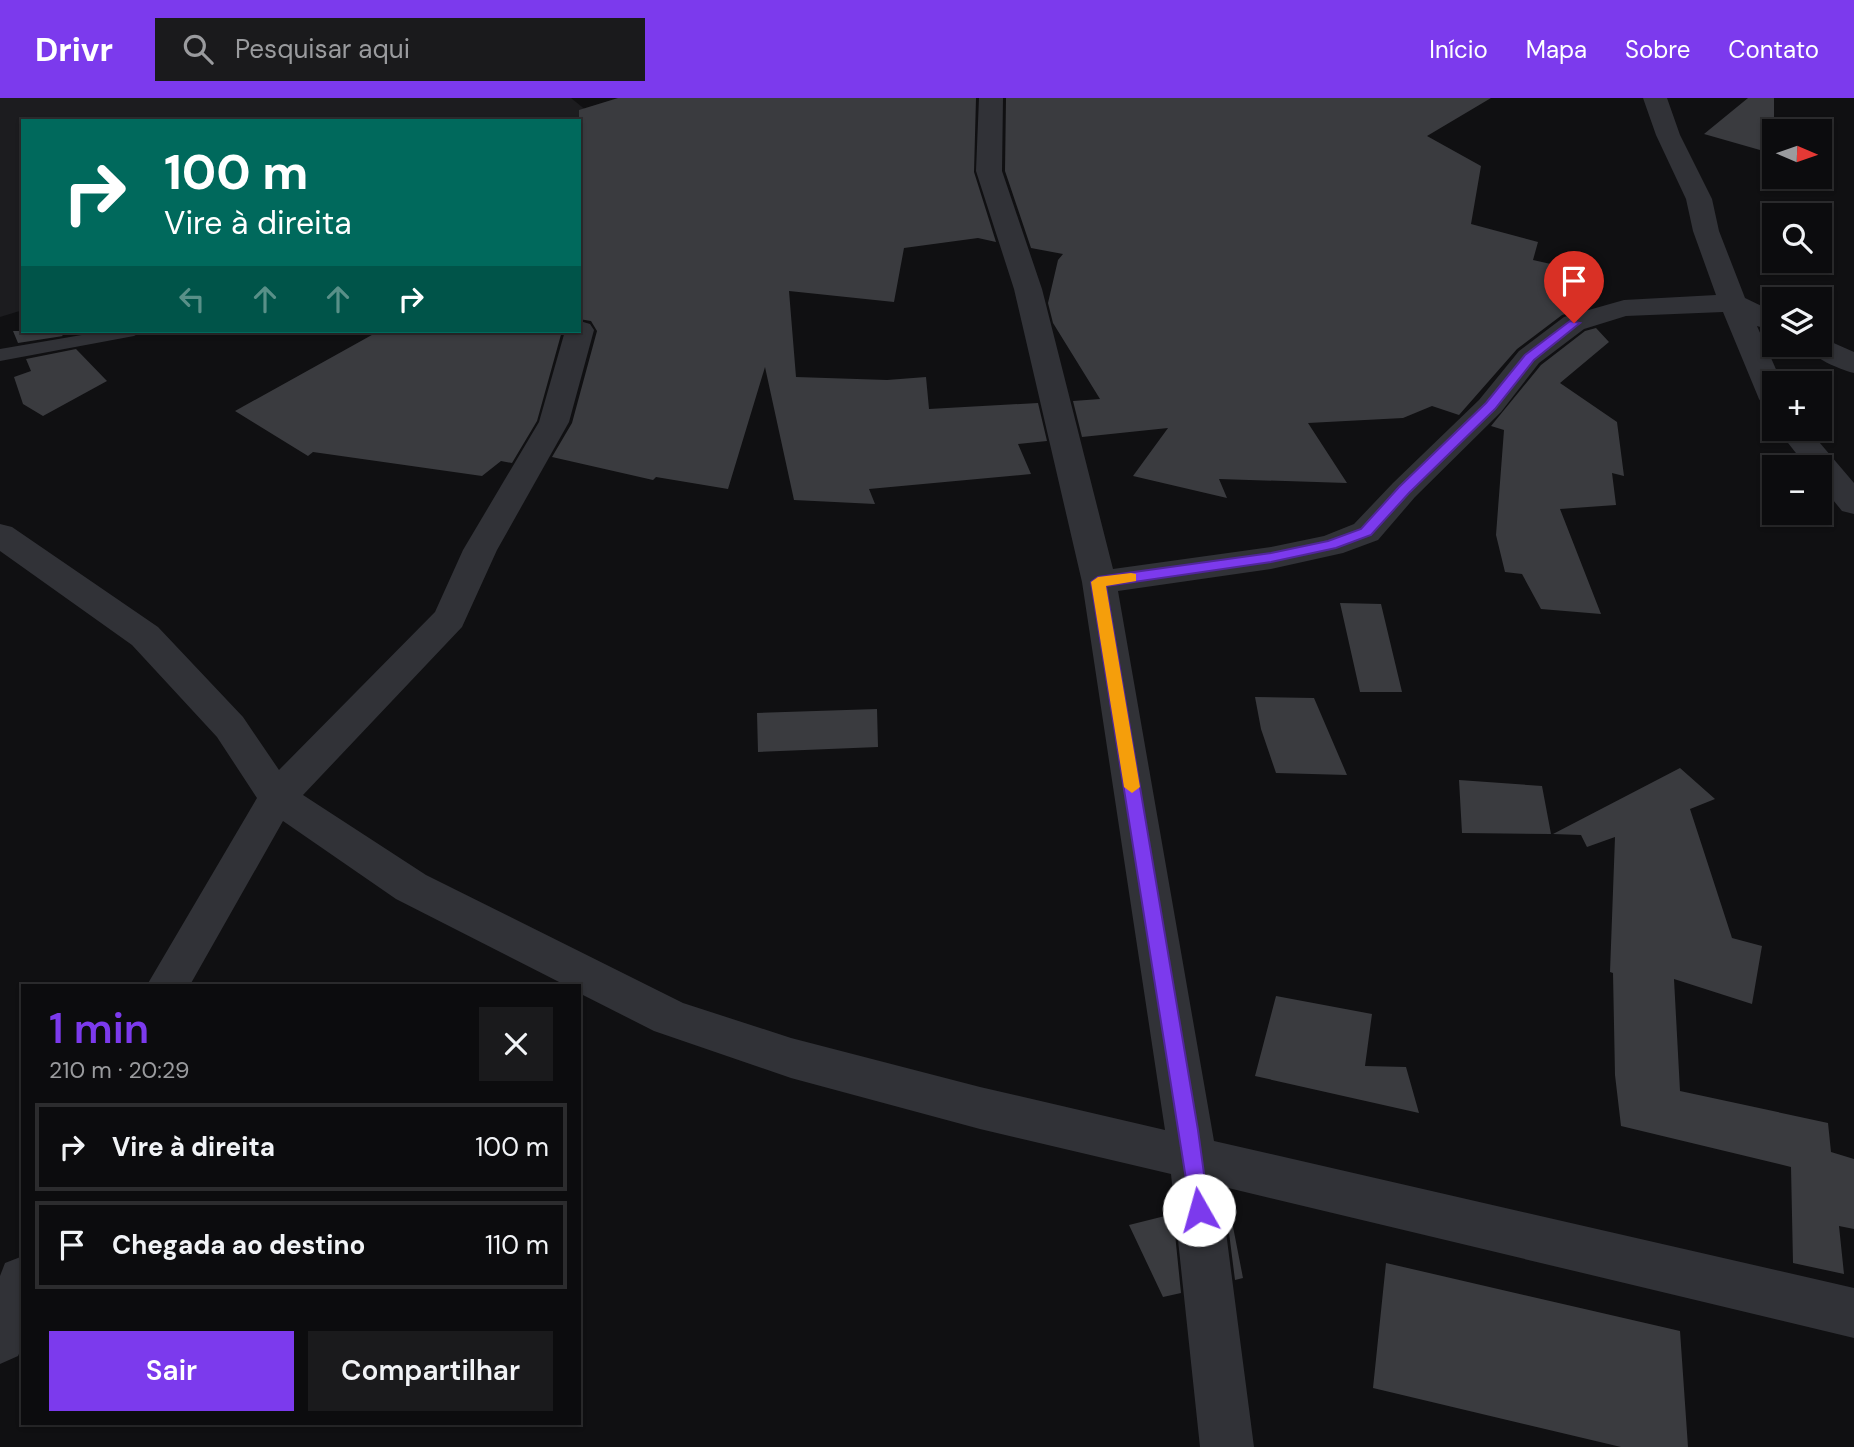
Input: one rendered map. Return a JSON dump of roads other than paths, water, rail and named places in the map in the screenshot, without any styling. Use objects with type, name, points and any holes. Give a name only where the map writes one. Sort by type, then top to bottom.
[{"type":"street","points":[[991,98],[989,171],[1028,289],[1098,582],[1193,1158],[1227,1447]]},
{"type":"street","points":[[1655,98],[1668,135],[1699,199],[1706,231],[1762,371]]},
{"type":"street","points":[[1098,582],[1271,558],[1331,544],[1366,532],[1404,490],[1490,406],[1529,358],[1574,323],[1625,308],[1733,303],[1762,317]]},
{"type":"street","points":[[169,984],[277,797],[450,618],[480,550],[554,422],[579,333]]},
{"type":"street","points":[[1832,352],[1854,363]]},
{"type":"street","points":[[1802,441],[1854,504]]},
{"type":"street","points":[[0,535],[145,636],[230,727],[277,797],[411,887],[670,1018],[805,1062],[979,1108],[1854,1313]]},
{"type":"street","points":[[0,1338],[21,1285]]},
{"type":"lane","points":[[0,355],[123,333]]}]
